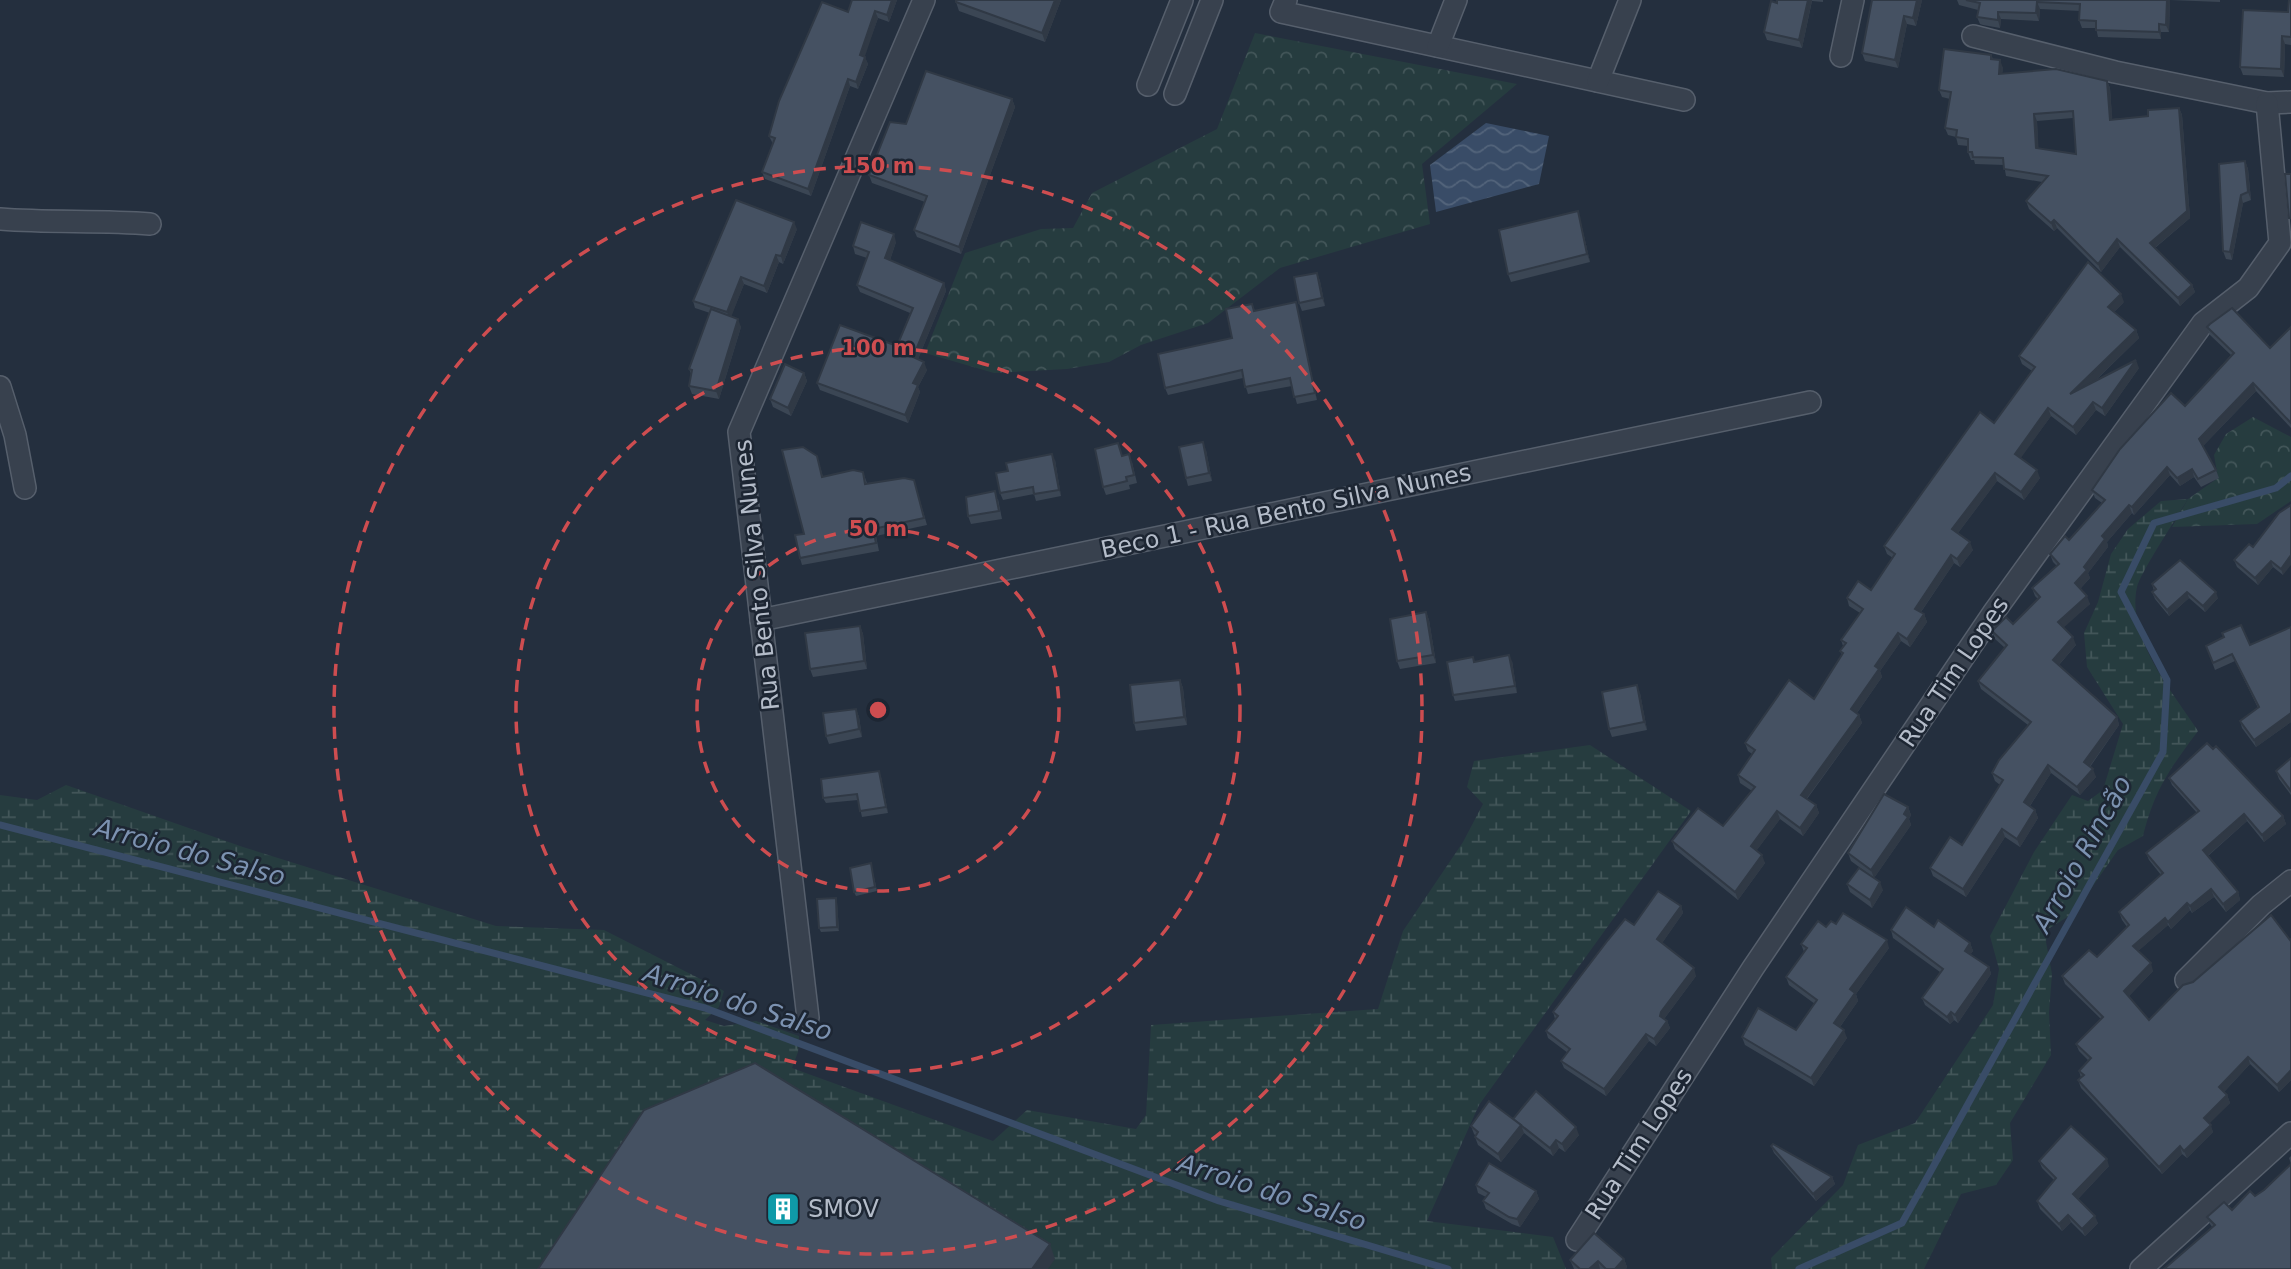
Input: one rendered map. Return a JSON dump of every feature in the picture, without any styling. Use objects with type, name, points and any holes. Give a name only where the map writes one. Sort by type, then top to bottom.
[{"type":"street","name":"Rua Bento Silva Nunes","points":[[808,1018],[738,432],[924,0]]},
{"type":"street","points":[[1148,85],[1182,0]]},
{"type":"street","points":[[1175,94],[1212,0]]},
{"type":"street","points":[[1286,0],[1281,12],[1684,100]]},
{"type":"street","points":[[1438,46],[1456,0]]},
{"type":"street","points":[[1598,81],[1630,0]]},
{"type":"street","points":[[1841,56],[1853,0]]},
{"type":"street","points":[[1973,36],[2115,72],[2267,103],[2291,102]]},
{"type":"street","name":"Rua Tim Lopes","points":[[1577,1240],[1753,968],[1994,612],[2203,323],[2248,288],[2280,243],[2267,103]]},
{"type":"street","points":[[0,219],[43,222],[93,219],[150,224]]},
{"type":"street","points":[[0,387],[15,435],[25,488]]},
{"type":"street","name":"Beco 1 - Rua Bento Silva Nunes","points":[[761,620],[1810,402]]},
{"type":"street","points":[[2186,980],[2261,905],[2291,881]]},
{"type":"street","points":[[2141,1269],[2291,1133]]},
{"type":"green space","points":[[1255,33],[1517,84],[1422,164],[1430,224],[1280,268],[1208,323],[1141,345],[1109,362],[1067,369],[994,373],[925,353],[965,253],[1041,229],[1073,228],[1092,193],[1217,129]]},
{"type":"green space","points":[[2253,417],[2291,437],[2291,501],[2257,524],[2172,527],[2188,499],[2218,478],[2214,455],[2226,434]]},
{"type":"green space","points":[[2188,499],[2140,580],[2135,606],[2138,626],[2154,663],[2198,731],[2164,780],[2143,836],[2118,850],[2074,913],[2048,929],[2046,942],[2052,974],[2049,1012],[2051,1055],[2010,1123],[2013,1160],[1996,1185],[1961,1194],[1924,1269],[1772,1269],[1771,1258],[1843,1185],[1858,1145],[1915,1123],[1993,1005],[1999,969],[1990,936],[2034,852],[2072,795],[2088,801],[2103,790],[2123,724],[2087,667],[2084,633],[2098,602],[2111,554],[2128,529],[2161,501]]},
{"type":"green space","points":[[1590,745],[1691,811],[1479,1105],[1427,1221],[1553,1237],[1566,1269],[0,1269],[0,795],[37,800],[66,785],[243,847],[496,926],[604,930],[724,991],[719,1007],[705,1020],[724,1026],[756,1021],[799,1036],[798,1052],[792,1068],[993,1141],[1027,1110],[1136,1129],[1146,1115],[1151,1025],[1378,1009],[1403,931],[1463,842],[1483,804],[1467,787],[1474,761]]},
{"type":"water","points":[[1486,123],[1549,136],[1539,184],[1436,212],[1430,165]]},
{"type":"building","points":[[852,0],[892,0],[887,15],[875,11],[860,55],[865,57],[856,82],[848,79],[808,189],[762,172],[775,138],[769,136],[779,101],[822,2],[848,12]]},
{"type":"building","points":[[956,0],[1055,0],[1042,33]]},
{"type":"building","points":[[1777,0],[1808,0],[1799,40],[1764,32],[1771,1],[1777,3]]},
{"type":"building","points":[[1872,0],[1917,0],[1913,18],[1904,16],[1895,60],[1862,53]]},
{"type":"building","points":[[1966,0],[2167,0],[2166,25],[2159,24],[2159,32],[2096,30],[2096,21],[2079,20],[2080,4],[2037,2],[2036,13],[1998,12],[1998,20],[1977,17],[1980,3]]},
{"type":"building","points":[[2289,0],[2291,37],[2282,36],[2281,69],[2240,67],[2243,10],[2288,12]]},
{"type":"building","points":[[1944,49],[1991,55],[1991,59],[2000,60],[1999,74],[2056,69],[2107,81],[2110,120],[2148,116],[2148,110],[2179,108],[2187,211],[2150,243],[2192,285],[2178,298],[2117,239],[2098,264],[2054,220],[2051,223],[2026,201],[2048,176],[2004,169],[2003,158],[1973,157],[1972,152],[1968,152],[1968,139],[1956,137],[1957,130],[1945,128],[1951,92],[1939,90]],"holes":[[[2073,111],[2076,154],[2036,148],[2034,114]]]},
{"type":"building","points":[[926,71],[1012,99],[959,247],[914,230],[927,196],[869,175],[890,122],[906,124]]},
{"type":"building","points":[[2245,161],[2248,192],[2241,195],[2230,252],[2223,251],[2219,164]]},
{"type":"building","points":[[2285,174],[2291,174],[2291,218],[2289,218]]},
{"type":"building","points":[[736,200],[794,222],[781,256],[776,255],[764,286],[741,277],[727,312],[693,301]]},
{"type":"building","points":[[1578,211],[1587,254],[1508,274],[1499,230]]},
{"type":"building","points":[[861,222],[894,234],[885,258],[944,283],[913,357],[924,362],[913,383],[918,385],[905,415],[817,383],[840,325],[897,346],[913,308],[857,285],[869,252],[853,246]]},
{"type":"building","points":[[2088,262],[2121,294],[2108,307],[2136,330],[2070,394],[2136,360],[2102,408],[2093,402],[2073,427],[2048,408],[2015,454],[2037,470],[2021,492],[1995,473],[1952,529],[1970,542],[1957,559],[1951,555],[1915,609],[1924,614],[1907,639],[1898,633],[1875,666],[1879,669],[1851,709],[1859,715],[1801,795],[1816,805],[1800,828],[1777,811],[1751,846],[1762,855],[1735,892],[1672,841],[1698,808],[1723,826],[1755,787],[1738,775],[1755,750],[1745,743],[1789,680],[1814,699],[1843,653],[1840,651],[1846,643],[1841,640],[1863,609],[1847,598],[1858,581],[1871,590],[1895,554],[1884,546],[1980,412],[1994,423],[2035,367],[2019,356]]},
{"type":"building","points":[[1317,273],[1322,298],[1299,303],[1294,277]]},
{"type":"building","points":[[1296,302],[1315,393],[1294,397],[1290,378],[1245,387],[1242,370],[1165,388],[1158,354],[1232,338],[1226,309],[1252,304],[1254,311]]},
{"type":"building","points":[[2232,308],[2270,348],[2291,327],[2291,423],[2253,383],[2199,439],[2216,470],[2198,479],[2192,469],[2177,478],[2167,467],[2102,536],[2105,539],[2084,567],[2087,570],[2075,583],[2087,596],[2058,622],[2073,637],[2053,660],[2117,717],[2084,762],[2093,769],[2077,787],[2048,765],[2024,802],[2035,810],[2017,839],[2002,829],[1963,889],[1930,868],[1950,837],[1962,845],[2003,780],[1992,773],[1999,760],[2031,722],[1978,681],[2007,645],[1992,631],[2006,617],[2013,624],[2040,597],[2032,588],[2059,564],[2050,554],[2065,536],[2069,540],[2105,500],[2092,490],[2120,449],[2171,393],[2185,406],[2234,353],[2207,327]]},
{"type":"building","points":[[711,309],[738,319],[716,391],[689,386],[692,370],[689,369]]},
{"type":"building","points":[[785,364],[804,373],[788,408],[770,399]]},
{"type":"building","points":[[1203,442],[1209,473],[1186,478],[1179,447]]},
{"type":"building","points":[[1118,443],[1122,456],[1129,454],[1134,475],[1126,477],[1127,481],[1103,487],[1095,449]]},
{"type":"building","points":[[803,447],[817,456],[822,477],[853,470],[863,472],[865,484],[904,478],[914,480],[924,518],[873,529],[876,543],[800,558],[795,535],[804,534],[782,450]]},
{"type":"building","points":[[1052,454],[1059,490],[1034,494],[1033,487],[1000,493],[996,473],[1008,471],[1006,463]]},
{"type":"building","points":[[995,491],[999,511],[968,516],[966,497]]},
{"type":"building","points":[[2291,505],[2291,555],[2281,569],[2271,561],[2255,578],[2234,560],[2249,544],[2253,547],[2279,513]]},
{"type":"building","points":[[2180,560],[2216,592],[2203,606],[2187,592],[2167,610],[2152,592],[2156,589],[2152,584]]},
{"type":"building","points":[[1426,612],[1433,655],[1397,661],[1390,619]]},
{"type":"building","points":[[2241,625],[2250,645],[2291,627],[2291,713],[2254,740],[2240,721],[2259,707],[2232,654],[2213,663],[2206,646],[2224,637],[2222,633]]},
{"type":"building","points":[[860,626],[864,661],[810,669],[805,633]]},
{"type":"building","points":[[1509,655],[1515,686],[1453,695],[1447,662],[1473,657],[1474,662]]},
{"type":"building","points":[[1180,680],[1184,717],[1134,723],[1130,685]]},
{"type":"building","points":[[1637,685],[1644,722],[1609,729],[1602,692]]},
{"type":"building","points":[[856,709],[859,729],[826,736],[823,713]]},
{"type":"building","points":[[2207,743],[2213,749],[2216,746],[2283,816],[2262,835],[2244,814],[2203,850],[2238,892],[2223,904],[2211,889],[2190,906],[2187,903],[2168,922],[2165,918],[2133,946],[2151,963],[2124,991],[2149,1020],[2183,985],[2193,982],[2271,915],[2291,939],[2291,1070],[2277,1085],[2248,1057],[2219,1087],[2227,1095],[2204,1118],[2211,1125],[2184,1151],[2180,1146],[2159,1167],[2078,1080],[2084,1075],[2079,1071],[2091,1058],[2076,1044],[2103,1017],[2062,976],[2089,950],[2097,957],[2129,925],[2119,912],[2163,873],[2146,853],[2199,811],[2169,778]]},
{"type":"building","points":[[2291,758],[2291,791],[2276,771]]},
{"type":"building","points":[[879,771],[886,807],[860,811],[857,794],[823,798],[821,779]]},
{"type":"building","points":[[1884,794],[1908,807],[1904,814],[1908,817],[1871,870],[1848,853]]},
{"type":"building","points":[[871,863],[875,887],[854,892],[850,868]]},
{"type":"building","points":[[1859,868],[1880,882],[1870,900],[1847,884]]},
{"type":"building","points":[[1658,891],[1681,906],[1657,939],[1694,968],[1661,1012],[1660,1016],[1667,1021],[1654,1039],[1646,1034],[1604,1089],[1561,1061],[1570,1049],[1546,1031],[1558,1016],[1553,1012],[1608,940],[1625,919],[1634,925]]},
{"type":"building","points":[[836,898],[837,927],[819,928],[817,899]]},
{"type":"building","points":[[1906,907],[1934,927],[1938,920],[1970,943],[1965,951],[1989,967],[1955,1015],[1951,1012],[1947,1017],[1922,998],[1943,969],[1891,930]]},
{"type":"building","points":[[1843,913],[1887,940],[1850,989],[1855,993],[1834,1023],[1844,1030],[1811,1078],[1742,1037],[1758,1008],[1796,1030],[1817,1000],[1786,977],[1807,948],[1801,944],[1818,921],[1826,927],[1831,921],[1836,924]]},
{"type":"building","name":"SMOV","points":[[755,1063],[1050,1244],[1032,1269],[538,1269],[644,1110]]},
{"type":"building","points":[[1536,1091],[1576,1127],[1562,1144],[1556,1140],[1550,1148],[1513,1119]]},
{"type":"building","points":[[1489,1101],[1521,1125],[1498,1154],[1475,1137],[1478,1132],[1471,1126]]},
{"type":"building","points":[[2071,1126],[2107,1159],[2073,1194],[2095,1216],[2082,1229],[2068,1215],[2059,1224],[2037,1201],[2056,1178],[2039,1161]]},
{"type":"building","points":[[1773,1144],[1832,1177],[1813,1194],[1771,1146]]},
{"type":"building","points":[[1489,1163],[1536,1191],[1517,1219],[1483,1201],[1489,1193],[1476,1185]]},
{"type":"building","points":[[2291,1164],[2291,1269],[2164,1269],[2215,1225],[2207,1217],[2224,1202],[2232,1210],[2250,1191],[2255,1196]]},
{"type":"building","points":[[1594,1233],[1624,1259],[1615,1269],[1606,1269],[1598,1261],[1589,1269],[1580,1269],[1570,1260]]},
{"type":"waterway","name":"Arroio Rincão","points":[[1799,1269],[1902,1223],[2163,752],[2167,680],[2121,592],[2154,523],[2276,488],[2291,476]]},
{"type":"waterway","name":"Arroio do Salso","points":[[0,825],[705,1008],[1219,1201],[1448,1269]]},
{"type":"place","name":"SMOV","points":[[783,1209]]}]
